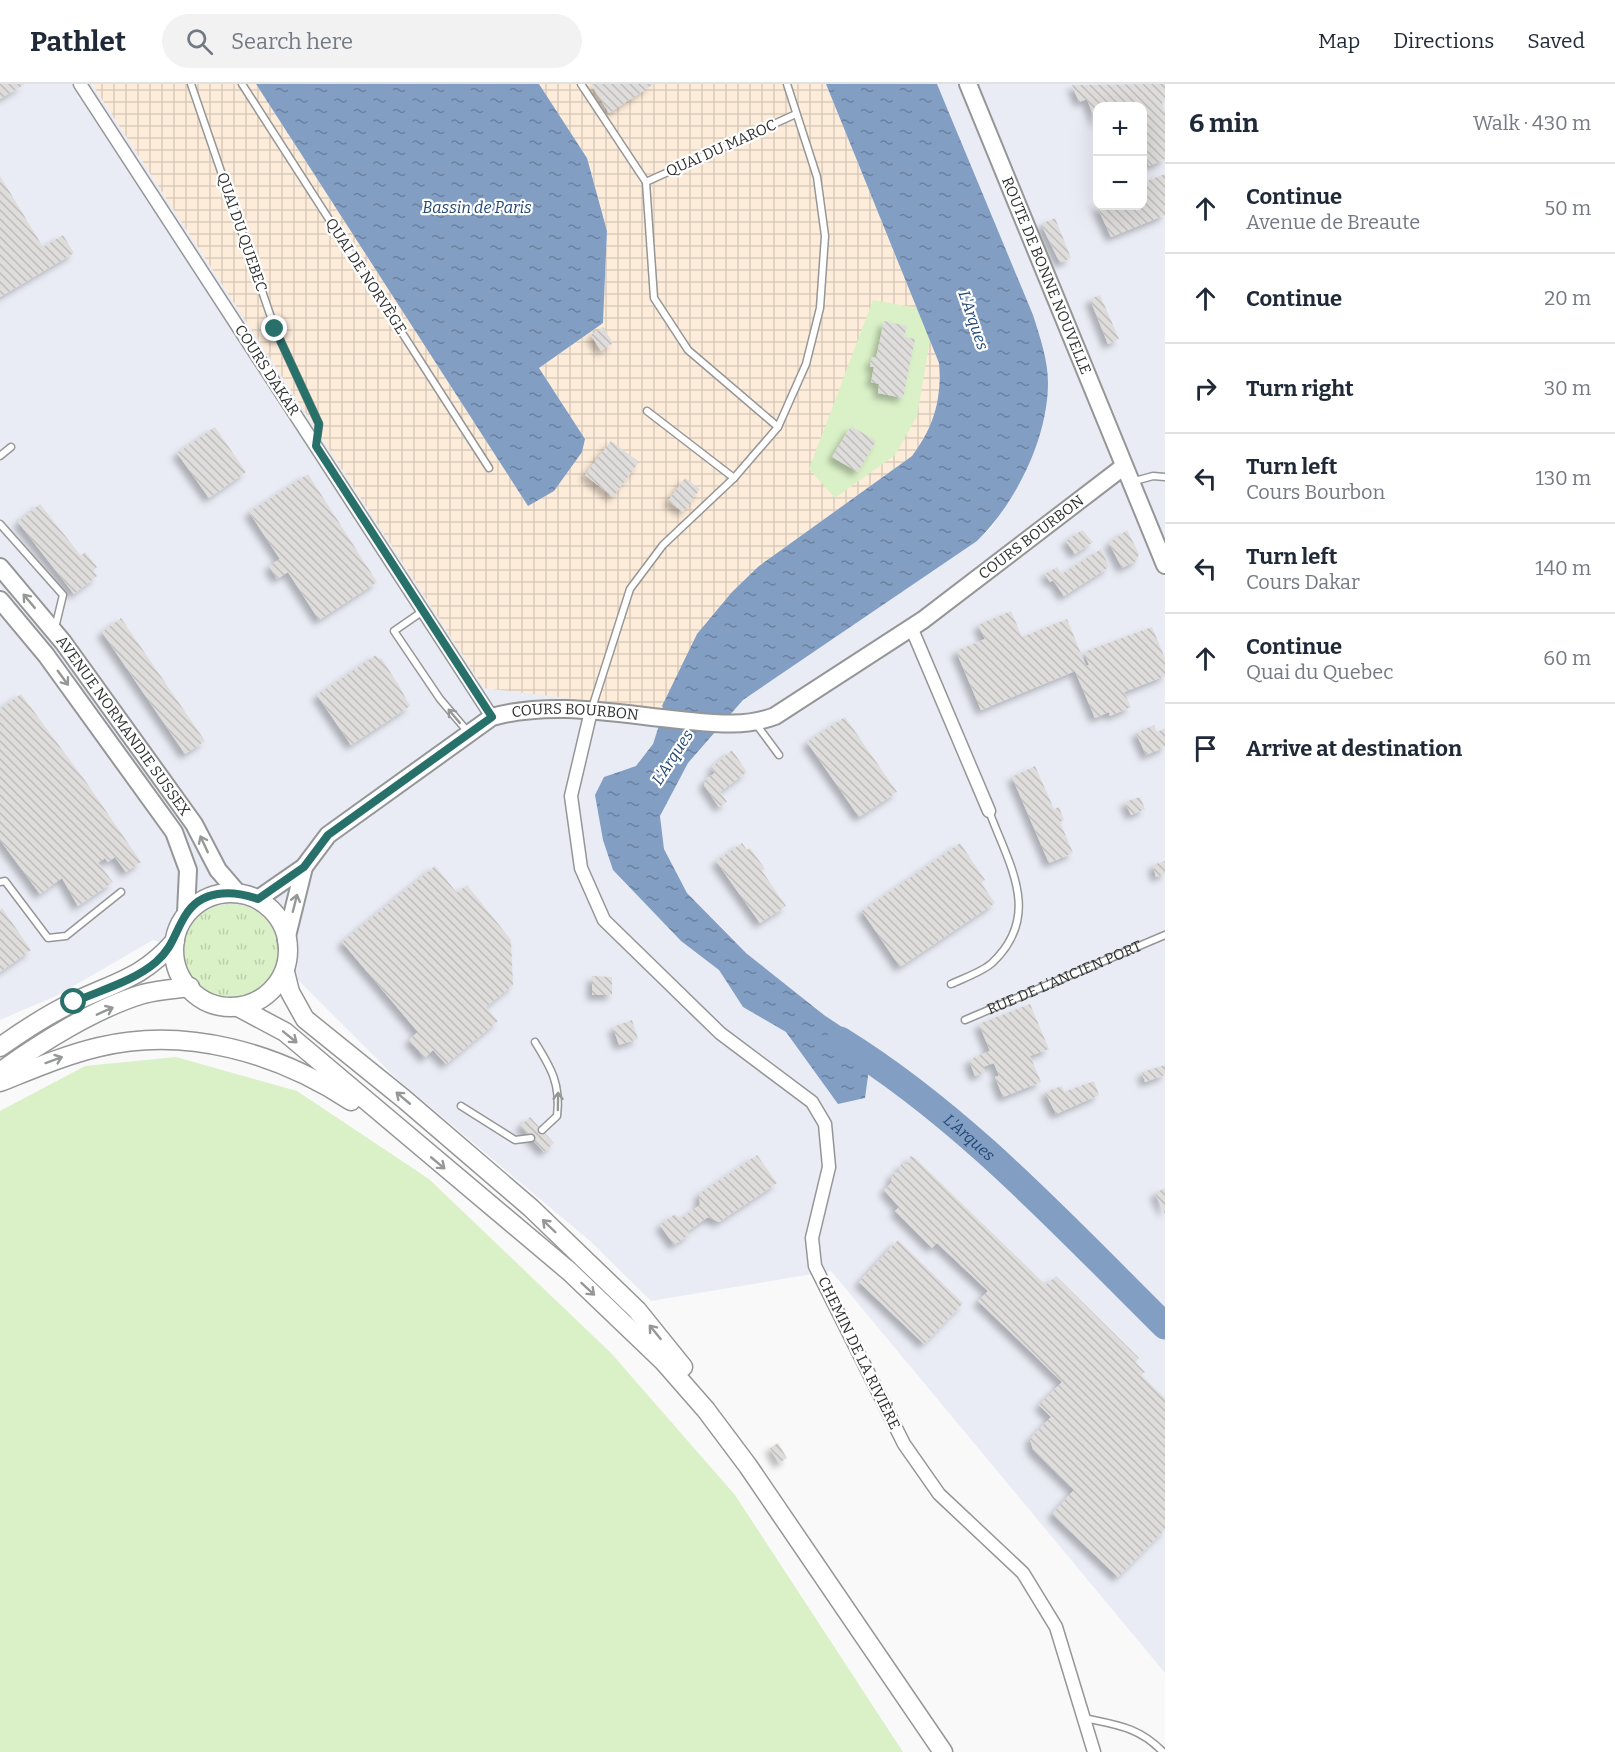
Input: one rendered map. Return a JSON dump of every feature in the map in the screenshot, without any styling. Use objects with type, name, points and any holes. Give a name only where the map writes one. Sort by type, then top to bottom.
[{"type":"main road","name":"ROUTE DE BONNE NOUVELLE","points":[[968,84],[1123,466]]},
{"type":"main road","points":[[1123,466],[1165,565]]},
{"type":"main road","name":"COURS BOURBON","points":[[258,899],[304,867],[328,835],[492,717],[518,710],[562,708],[722,724],[756,723],[775,716],[911,627],[1123,466]]},
{"type":"main road","name":"AVENUE NORMANDIE SUSSEX","points":[[0,567],[55,632],[188,815],[211,860],[237,892]]},
{"type":"main road","name":"AVENUE NORMANDIE SUSSEX","points":[[0,600],[45,655],[174,832],[188,870],[186,914]]},
{"type":"main road","name":"COURS BOURBON","points":[[286,940],[304,867]]},
{"type":"main road","points":[[0,1047],[74,1002],[139,974],[156,962],[175,941],[186,914],[195,903],[215,894],[237,892],[258,899],[271,909],[281,924],[286,940],[285,972],[290,992],[305,1019],[404,1099],[531,1208],[637,1310],[712,1406],[748,1466]]},
{"type":"main road","points":[[175,941],[179,970],[190,987],[216,1005],[240,1008],[285,1032],[570,1272],[616,1315],[692,1394],[748,1466],[944,1752]]},
{"type":"main road","points":[[240,1008],[257,1003],[268,996],[277,987],[285,972]]},
{"type":"main road","points":[[0,1072],[34,1047],[90,1017],[143,994],[190,987]]},
{"type":"main road","points":[[0,1082],[58,1058],[102,1046],[168,1040],[211,1044],[249,1051],[301,1071],[419,1147]]},
{"type":"street","name":"COURS DAKAR","points":[[80,84],[492,717]]},
{"type":"street","points":[[911,627],[989,811]]},
{"type":"street","name":"CHEMIN DE LA RIVIÈRE","points":[[591,711],[571,796],[581,868],[604,920],[720,1033],[812,1102],[825,1124],[829,1167],[812,1238],[815,1266],[904,1444],[939,1494],[1023,1573],[1056,1627],[1094,1752]]},
{"type":"lane","name":"QUAI DU QUEBEC","points":[[191,84],[275,329],[319,424],[316,446]]},
{"type":"lane","name":"QUAI DE NORVÈGE","points":[[242,84],[489,468]]},
{"type":"lane","points":[[581,84],[646,182],[654,298],[688,350],[778,427]]},
{"type":"lane","points":[[591,711],[630,589],[663,545],[734,478],[778,427],[806,364],[820,308],[825,236],[816,177],[787,84]]},
{"type":"lane","name":"QUAI DU MAROC","points":[[646,182],[796,114]]},
{"type":"lane","points":[[647,411],[734,478]]},
{"type":"lane","points":[[0,456],[11,447]]},
{"type":"lane","points":[[1131,482],[1153,476],[1165,477]]},
{"type":"lane","points":[[0,524],[63,595],[55,632]]},
{"type":"lane","points":[[424,610],[394,631],[440,699],[469,733]]},
{"type":"lane","points":[[756,723],[779,755]]},
{"type":"lane","points":[[951,984],[991,964],[1008,944],[1018,924],[1021,908],[1017,889],[989,811]]},
{"type":"lane","points":[[0,882],[5,881],[48,938],[66,936],[121,892]]},
{"type":"lane","name":"RUE DE L'ANCIEN PORT","points":[[965,1020],[1165,935]]},
{"type":"lane","points":[[535,1042],[551,1066],[560,1095],[557,1116],[542,1130]]},
{"type":"lane","points":[[461,1106],[515,1140],[531,1138]]},
{"type":"lane","points":[[1084,1718],[1133,1729],[1149,1738],[1163,1752]]},
{"type":"shaded area","points":[[0,84],[92,84],[484,687],[664,710],[653,744],[636,766],[604,777],[613,870],[681,941],[719,970],[743,1007],[786,1031],[839,1104],[872,1047],[824,1015],[746,953],[687,893],[664,849],[660,816],[688,763],[743,700],[977,541],[992,527],[1021,481],[1040,432],[1046,411],[1048,384],[1040,337],[937,84],[1165,84],[1165,1673],[831,1271],[651,1301],[590,1241],[397,1079],[299,981],[153,940],[58,995],[0,1020]]},
{"type":"shaded area","points":[[92,84],[256,84],[528,506],[585,439],[539,368],[603,323],[607,231],[587,158],[539,84],[826,84],[939,363],[939,405],[932,425],[924,441],[912,456],[759,566],[664,710],[484,688]]},
{"type":"green space","points":[[873,300],[935,311],[917,416],[895,455],[835,498],[809,469]]},
{"type":"green space","points":[[231,904],[249,908],[264,918],[274,933],[278,951],[274,969],[264,984],[249,994],[231,998],[213,994],[198,984],[188,969],[184,951],[188,933],[198,918],[213,908]]},
{"type":"green space","points":[[176,1057],[297,1091],[429,1179],[611,1353],[735,1495],[903,1752],[0,1752],[0,1111],[85,1066]]},
{"type":"water","name":"Bassin de Paris","points":[[256,84],[539,84],[587,158],[607,231],[603,323],[539,368],[585,439],[582,452],[554,491],[528,506]]},
{"type":"water","points":[[826,84],[937,84],[1033,315],[1048,374],[1047,404],[1036,447],[1017,489],[991,526],[977,541],[743,700],[688,763],[660,816],[664,849],[687,893],[746,953],[824,1015],[872,1047],[865,1098],[838,1104],[786,1032],[743,1007],[719,970],[681,941],[613,870],[603,840],[595,795],[604,777],[636,766],[653,744],[664,710],[662,706],[697,634],[732,592],[759,566],[912,456],[926,434],[935,412],[939,389],[939,363]]},
{"type":"building","points":[[0,84],[25,84],[0,99]]},
{"type":"building","points":[[591,84],[654,84],[609,113]]},
{"type":"building","points":[[1165,84],[1165,101],[1162,103],[1165,112],[1165,159],[1149,166],[1147,161],[1147,102],[1093,102],[1093,115],[1087,99],[1079,102],[1072,85]]},
{"type":"building","points":[[1165,174],[1165,215],[1111,237],[1099,210],[1147,210],[1147,181]]},
{"type":"building","points":[[0,176],[43,247],[63,235],[74,253],[0,297]]},
{"type":"building","points":[[1055,218],[1071,258],[1060,263],[1041,224]]},
{"type":"building","points":[[1100,295],[1119,339],[1108,344],[1090,299]]},
{"type":"building","points":[[884,321],[907,326],[904,337],[915,339],[903,398],[878,393],[879,384],[871,382],[874,367],[870,367],[872,357],[876,358]]},
{"type":"building","points":[[603,327],[613,343],[601,351],[591,335]]},
{"type":"building","points":[[851,426],[876,441],[858,472],[832,457]]},
{"type":"building","points":[[215,427],[246,472],[209,498],[177,453]]},
{"type":"building","points":[[611,441],[639,462],[613,497],[585,475]]},
{"type":"building","points":[[308,474],[377,582],[319,620],[288,572],[277,579],[269,566],[280,559],[249,512]]},
{"type":"building","points":[[685,478],[700,489],[683,512],[668,501]]},
{"type":"building","points":[[40,504],[81,556],[85,552],[97,567],[93,571],[97,576],[74,594],[18,522]]},
{"type":"building","points":[[1082,530],[1093,542],[1075,554],[1066,541]]},
{"type":"building","points":[[1127,530],[1139,554],[1136,561],[1122,568],[1109,543]]},
{"type":"building","points":[[1101,549],[1109,567],[1064,596],[1053,580],[1050,582],[1045,574],[1057,567],[1062,574]]},
{"type":"building","points":[[1011,611],[1022,637],[1067,619],[1086,666],[1089,665],[1084,652],[1152,627],[1165,658],[1165,676],[1124,692],[1131,707],[1110,716],[1109,712],[1095,718],[1075,671],[981,710],[956,651],[985,639],[978,625]]},
{"type":"building","points":[[121,618],[205,741],[185,754],[102,632]]},
{"type":"building","points":[[376,655],[379,659],[381,658],[410,706],[351,745],[317,695]]},
{"type":"building","points":[[21,694],[141,862],[126,872],[115,857],[108,862],[105,858],[98,863],[113,882],[78,906],[62,878],[40,894],[0,840],[0,709]]},
{"type":"building","points":[[845,717],[897,792],[859,817],[807,742]]},
{"type":"building","points":[[1154,725],[1157,732],[1165,728],[1165,747],[1146,755],[1136,733]]},
{"type":"building","points":[[732,750],[747,772],[720,792],[727,802],[719,807],[704,785],[706,779],[715,773],[711,768]]},
{"type":"building","points":[[1035,766],[1054,809],[1059,807],[1064,820],[1060,822],[1073,853],[1049,863],[1012,777]]},
{"type":"building","points":[[1140,797],[1145,809],[1131,815],[1125,802]]},
{"type":"building","points":[[742,843],[747,850],[750,848],[765,869],[762,871],[786,906],[760,923],[716,861]]},
{"type":"building","points":[[960,843],[985,880],[981,883],[995,903],[900,967],[862,911]]},
{"type":"building","points":[[1165,861],[1165,874],[1156,877],[1153,865]]},
{"type":"building","points":[[435,866],[457,893],[467,885],[511,940],[513,985],[486,1007],[498,1021],[446,1064],[433,1050],[425,1058],[409,1040],[418,1032],[342,942]]},
{"type":"building","points":[[2,908],[31,950],[0,972],[0,910]]},
{"type":"building","points":[[592,976],[612,977],[612,995],[592,995]]},
{"type":"building","points":[[1030,1004],[1049,1049],[1030,1056],[1041,1082],[1003,1097],[995,1077],[999,1076],[994,1063],[983,1067],[985,1072],[975,1076],[969,1060],[990,1051],[979,1024]]},
{"type":"building","points":[[632,1020],[638,1039],[619,1045],[613,1027]]},
{"type":"building","points":[[1165,1065],[1165,1075],[1145,1082],[1142,1072]]},
{"type":"building","points":[[1094,1081],[1099,1095],[1056,1114],[1045,1092],[1062,1086],[1064,1092]]},
{"type":"building","points":[[530,1117],[554,1143],[544,1152],[520,1126]]},
{"type":"building","points":[[757,1155],[777,1183],[719,1222],[708,1217],[688,1231],[690,1234],[674,1245],[660,1225],[675,1214],[680,1219],[700,1205],[699,1194]]},
{"type":"building","points":[[910,1156],[915,1158],[1046,1285],[1056,1276],[1139,1358],[1135,1362],[1145,1372],[1141,1375],[1165,1398],[1165,1529],[1118,1577],[1052,1514],[1074,1490],[1033,1450],[1030,1439],[1051,1417],[1039,1405],[1062,1382],[978,1301],[988,1291],[937,1243],[932,1248],[895,1211],[899,1207],[884,1190],[891,1183],[893,1172],[899,1173],[901,1164],[908,1165]]},
{"type":"building","points":[[1165,1188],[1165,1214],[1155,1193]]},
{"type":"building","points":[[898,1240],[963,1303],[924,1344],[859,1282]]},
{"type":"building","points":[[778,1443],[787,1458],[779,1463],[770,1448]]},
{"type":"waterway","name":"L'Arques","points":[[840,1040],[885,1070],[970,1137],[1050,1211],[1165,1326]]},
{"type":"route","points":[[74,1002],[139,974],[156,962],[175,941],[186,914],[195,903],[215,894],[237,892],[258,899],[268,894],[304,867],[328,835],[492,717],[316,446],[319,424],[275,329]]}]
